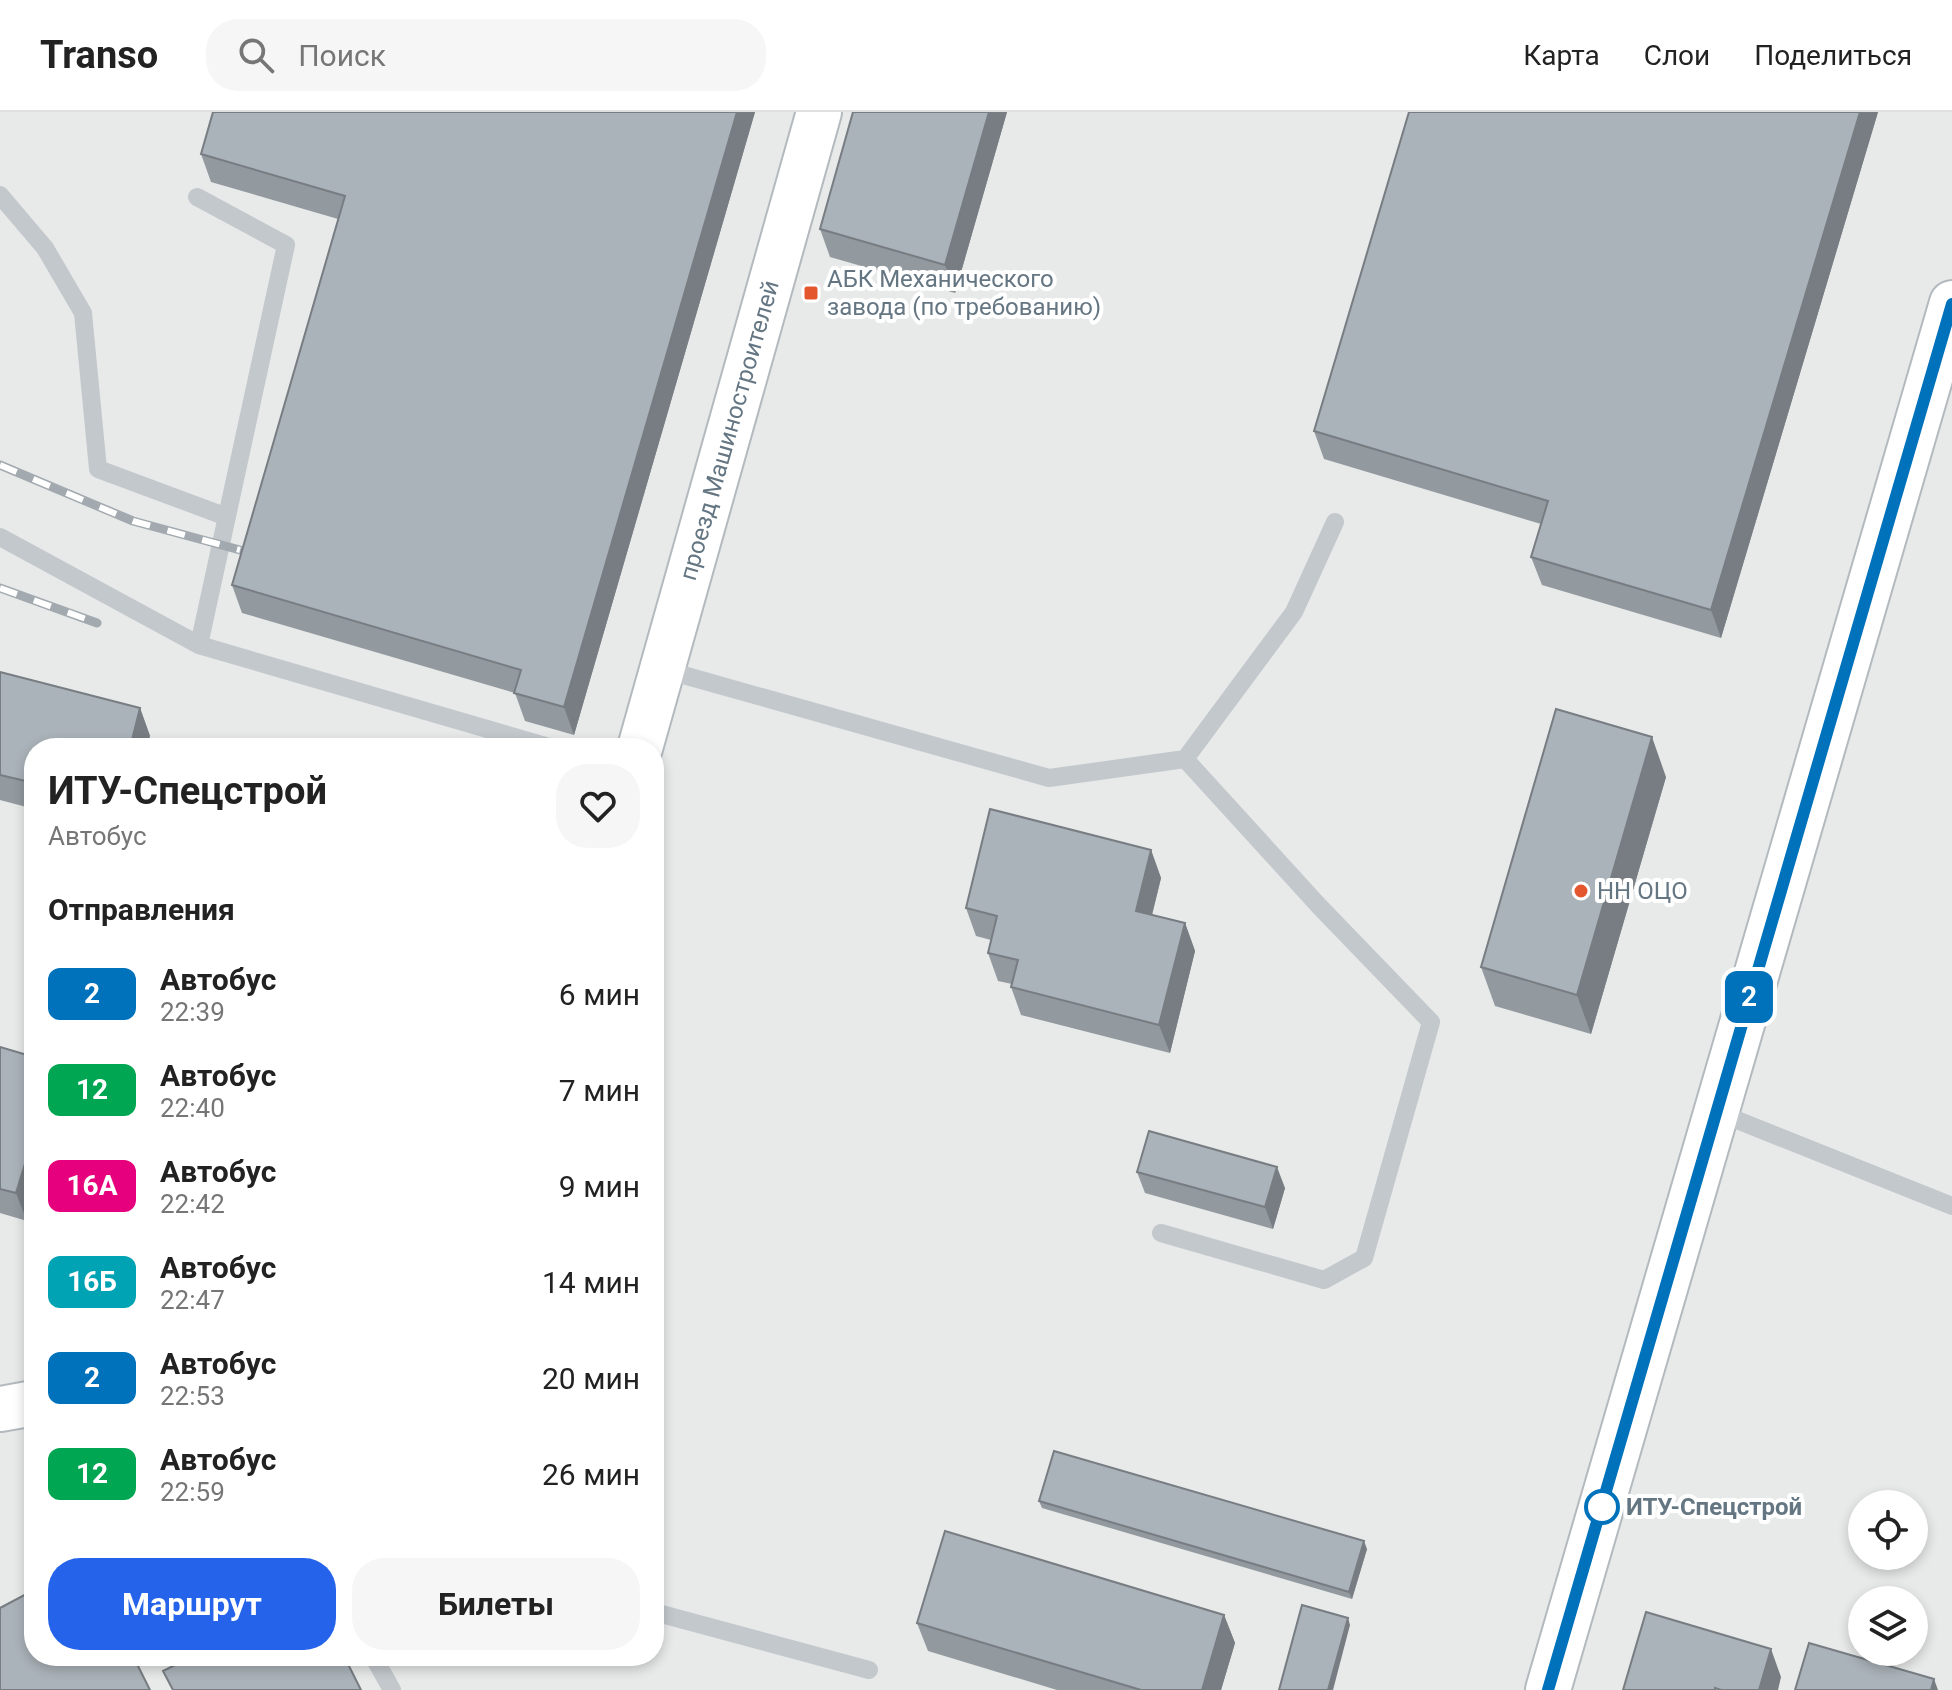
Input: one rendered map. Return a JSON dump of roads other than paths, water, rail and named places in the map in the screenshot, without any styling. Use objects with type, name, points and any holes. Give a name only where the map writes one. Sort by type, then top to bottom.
[{"type":"street","name":"проезд Машиностроителей","points":[[643,738],[819,112]]},
{"type":"street","points":[[1548,1690],[1952,303]]},
{"type":"street","points":[[0,1409],[24,1405]]},
{"type":"lane","points":[[0,195],[45,248],[83,313],[98,469],[227,517]]},
{"type":"lane","points":[[197,197],[286,245],[199,645]]},
{"type":"lane","points":[[662,669],[1049,778],[1185,759],[1294,612],[1335,522]]},
{"type":"lane","points":[[0,537],[199,645],[518,738]]},
{"type":"lane","points":[[1161,1233],[1324,1280],[1364,1258],[1431,1022],[1319,906],[1185,759]]},
{"type":"lane","points":[[1716,1112],[1952,1206]]},
{"type":"lane","points":[[664,1615],[869,1670]]},
{"type":"lane","points":[[382,1666],[392,1690]]},
{"type":"railway","points":[[0,465],[133,521],[240,550]]},
{"type":"railway","points":[[0,588],[97,623]]},
{"type":"place","name":"АБК Механического завода (по требованию)","points":[[811,293]]},
{"type":"place","name":"НН ОЦО","points":[[1581,891]]},
{"type":"place","name":"ИТУ-Спецстрой","points":[[1602,1507]]}]
